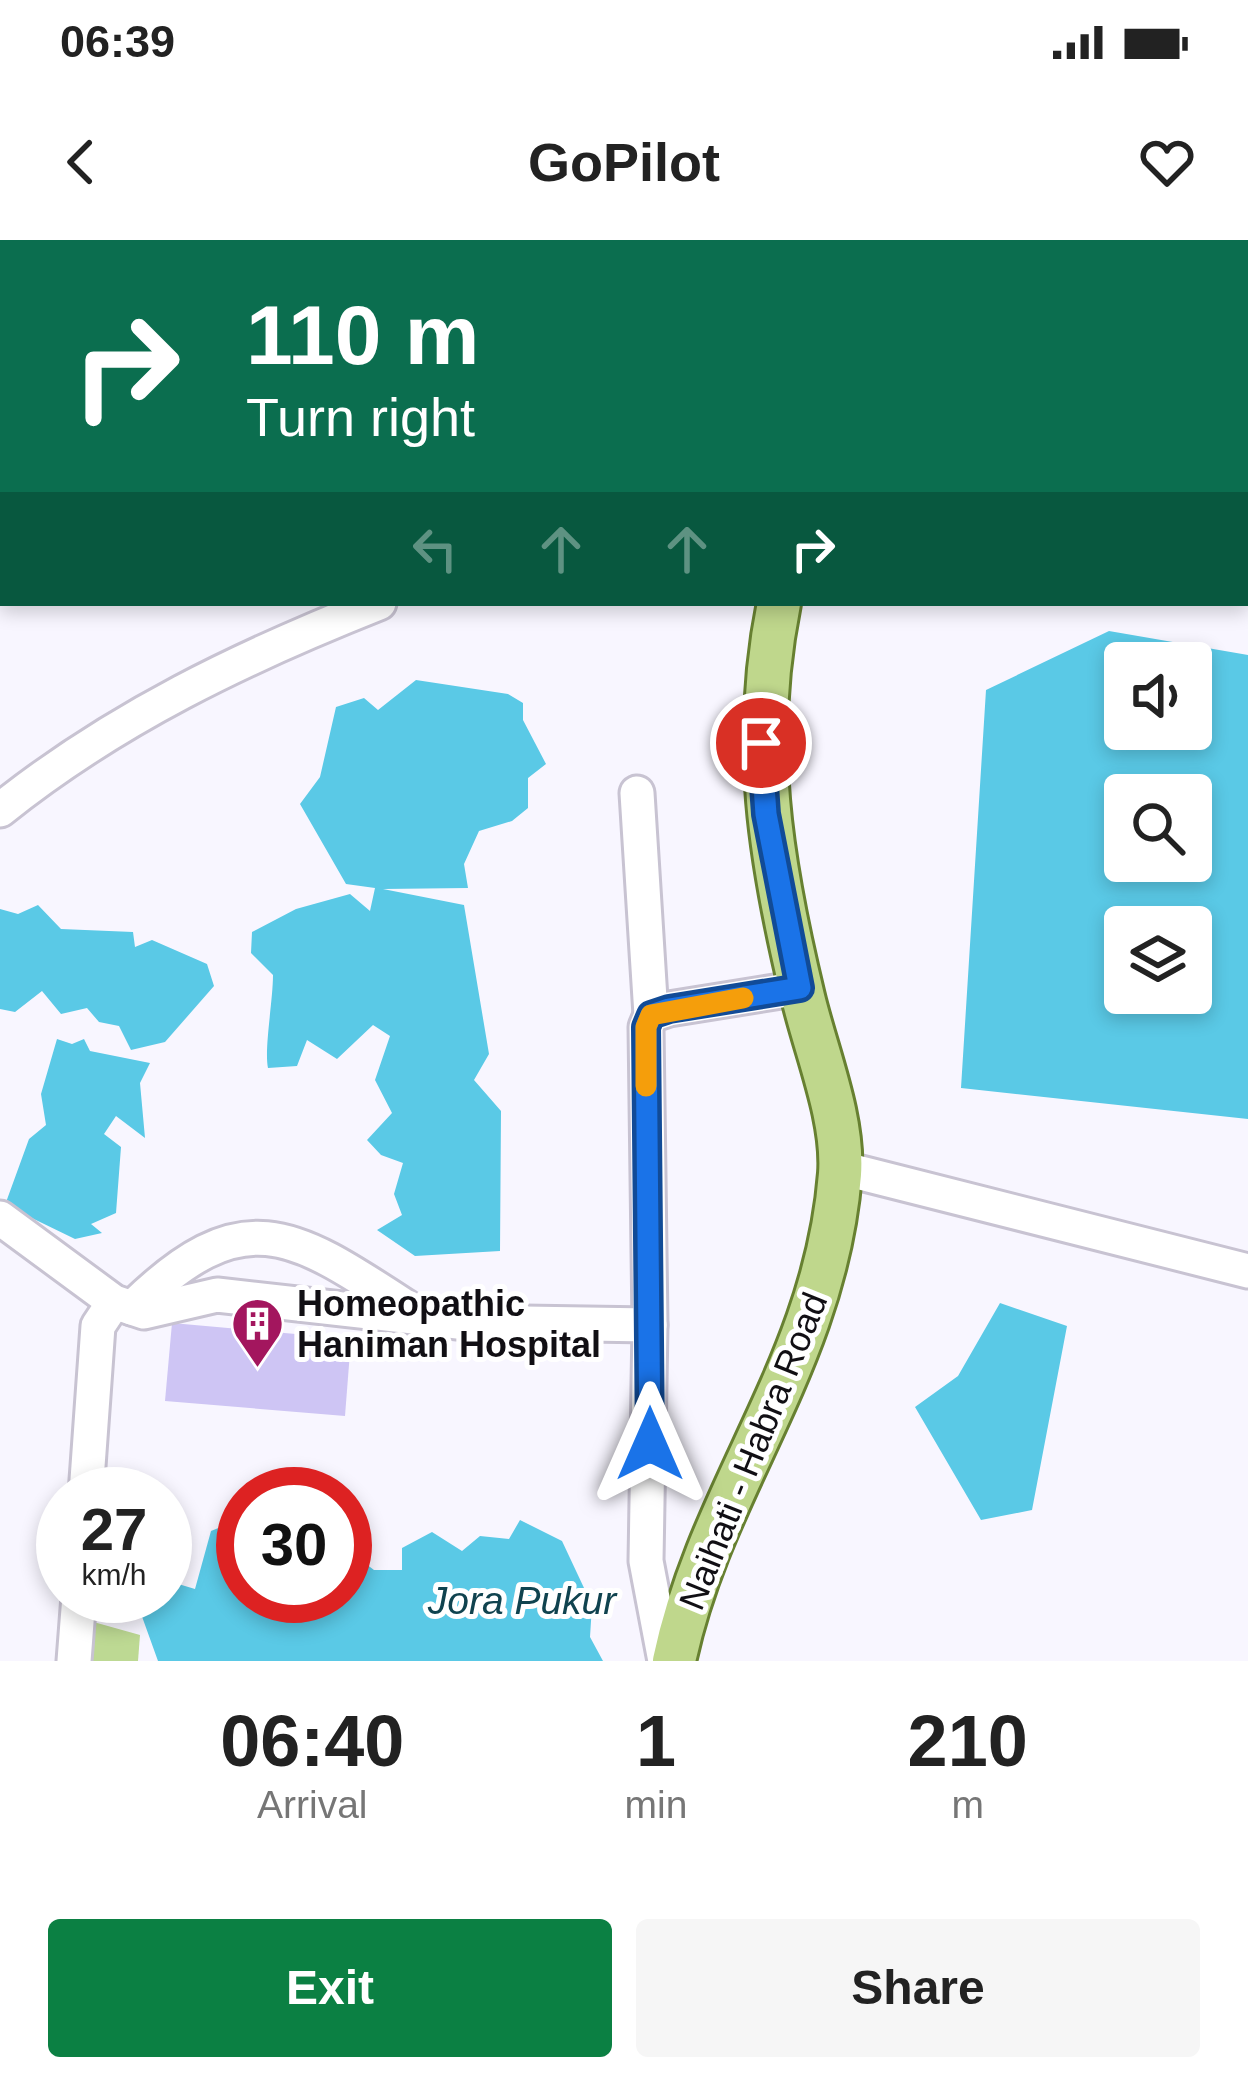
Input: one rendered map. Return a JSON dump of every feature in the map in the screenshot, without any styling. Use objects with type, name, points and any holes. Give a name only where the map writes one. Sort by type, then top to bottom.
[{"type":"main road","name":"Naihati - Habra Road","points":[[674,1661],[706,1556],[792,1373],[818,1305],[841,1168],[766,814],[761,743],[779,606]]},
{"type":"street","points":[[0,810],[68,756],[178,692],[373,606]]},
{"type":"street","points":[[637,793],[651,1015],[646,1027],[650,1324],[646,1561],[664,1661]]},
{"type":"street","points":[[651,1015],[800,988]]},
{"type":"street","points":[[841,1168],[1248,1271]]},
{"type":"street","points":[[0,1218],[123,1305],[156,1311],[217,1294],[458,1322],[650,1324]]},
{"type":"street","points":[[88,1467],[98,1326],[207,1247],[262,1234],[338,1262],[417,1314]]},
{"type":"street","points":[[74,1661],[77,1623]]},
{"type":"green space","points":[[90,1623],[140,1635],[138,1661],[86,1661]]},
{"type":"water","points":[[1109,631],[1173,642],[1104,642],[1104,750],[1212,750],[1212,649],[1248,655],[1248,1119],[961,1088],[986,690]]},
{"type":"water","points":[[416,680],[508,694],[523,703],[523,720],[546,764],[528,778],[528,808],[512,821],[479,831],[464,864],[468,888],[383,889],[464,905],[489,1054],[474,1080],[501,1111],[500,1251],[415,1256],[377,1230],[402,1215],[394,1194],[403,1163],[381,1155],[367,1140],[392,1113],[375,1080],[390,1036],[373,1025],[337,1059],[307,1040],[297,1066],[268,1068],[273,975],[251,953],[252,932],[296,909],[350,894],[370,911],[375,888],[346,884],[300,804],[320,777],[336,707],[364,698],[378,710]]},
{"type":"water","points":[[38,905],[61,929],[133,932],[135,947],[152,940],[207,964],[214,986],[165,1042],[131,1050],[119,1026],[99,1022],[87,1008],[61,1014],[42,991],[15,1012],[0,1009],[0,909],[18,914]]},
{"type":"water","points":[[57,1039],[72,1044],[84,1039],[90,1051],[150,1063],[140,1083],[145,1138],[116,1116],[104,1134],[121,1147],[116,1213],[91,1224],[102,1233],[75,1239],[5,1205],[29,1139],[46,1125],[41,1094]]},
{"type":"water","points":[[1000,1303],[1067,1326],[1032,1510],[981,1520],[915,1407],[958,1376]]},
{"type":"water","name":"Jora Pukur","points":[[520,1520],[562,1541],[592,1605],[590,1637],[603,1661],[158,1661],[144,1623],[192,1623],[192,1588],[211,1531],[216,1529],[216,1623],[372,1623],[372,1568],[402,1570],[402,1548],[432,1532],[462,1551],[480,1536],[509,1539]]},
{"type":"building","name":"Homeopathic Haniman Hospital","points":[[172,1323],[351,1339],[345,1416],[165,1401]]},
{"type":"slow traffic","points":[[646,1086],[646,1027],[651,1015],[743,998]]},
{"type":"place","name":"Homeopathic Haniman Hospital","points":[[258,1370]]},
{"type":"route","points":[[650,1444],[646,1027],[651,1015],[669,1009],[800,988],[766,814],[761,743]]}]
